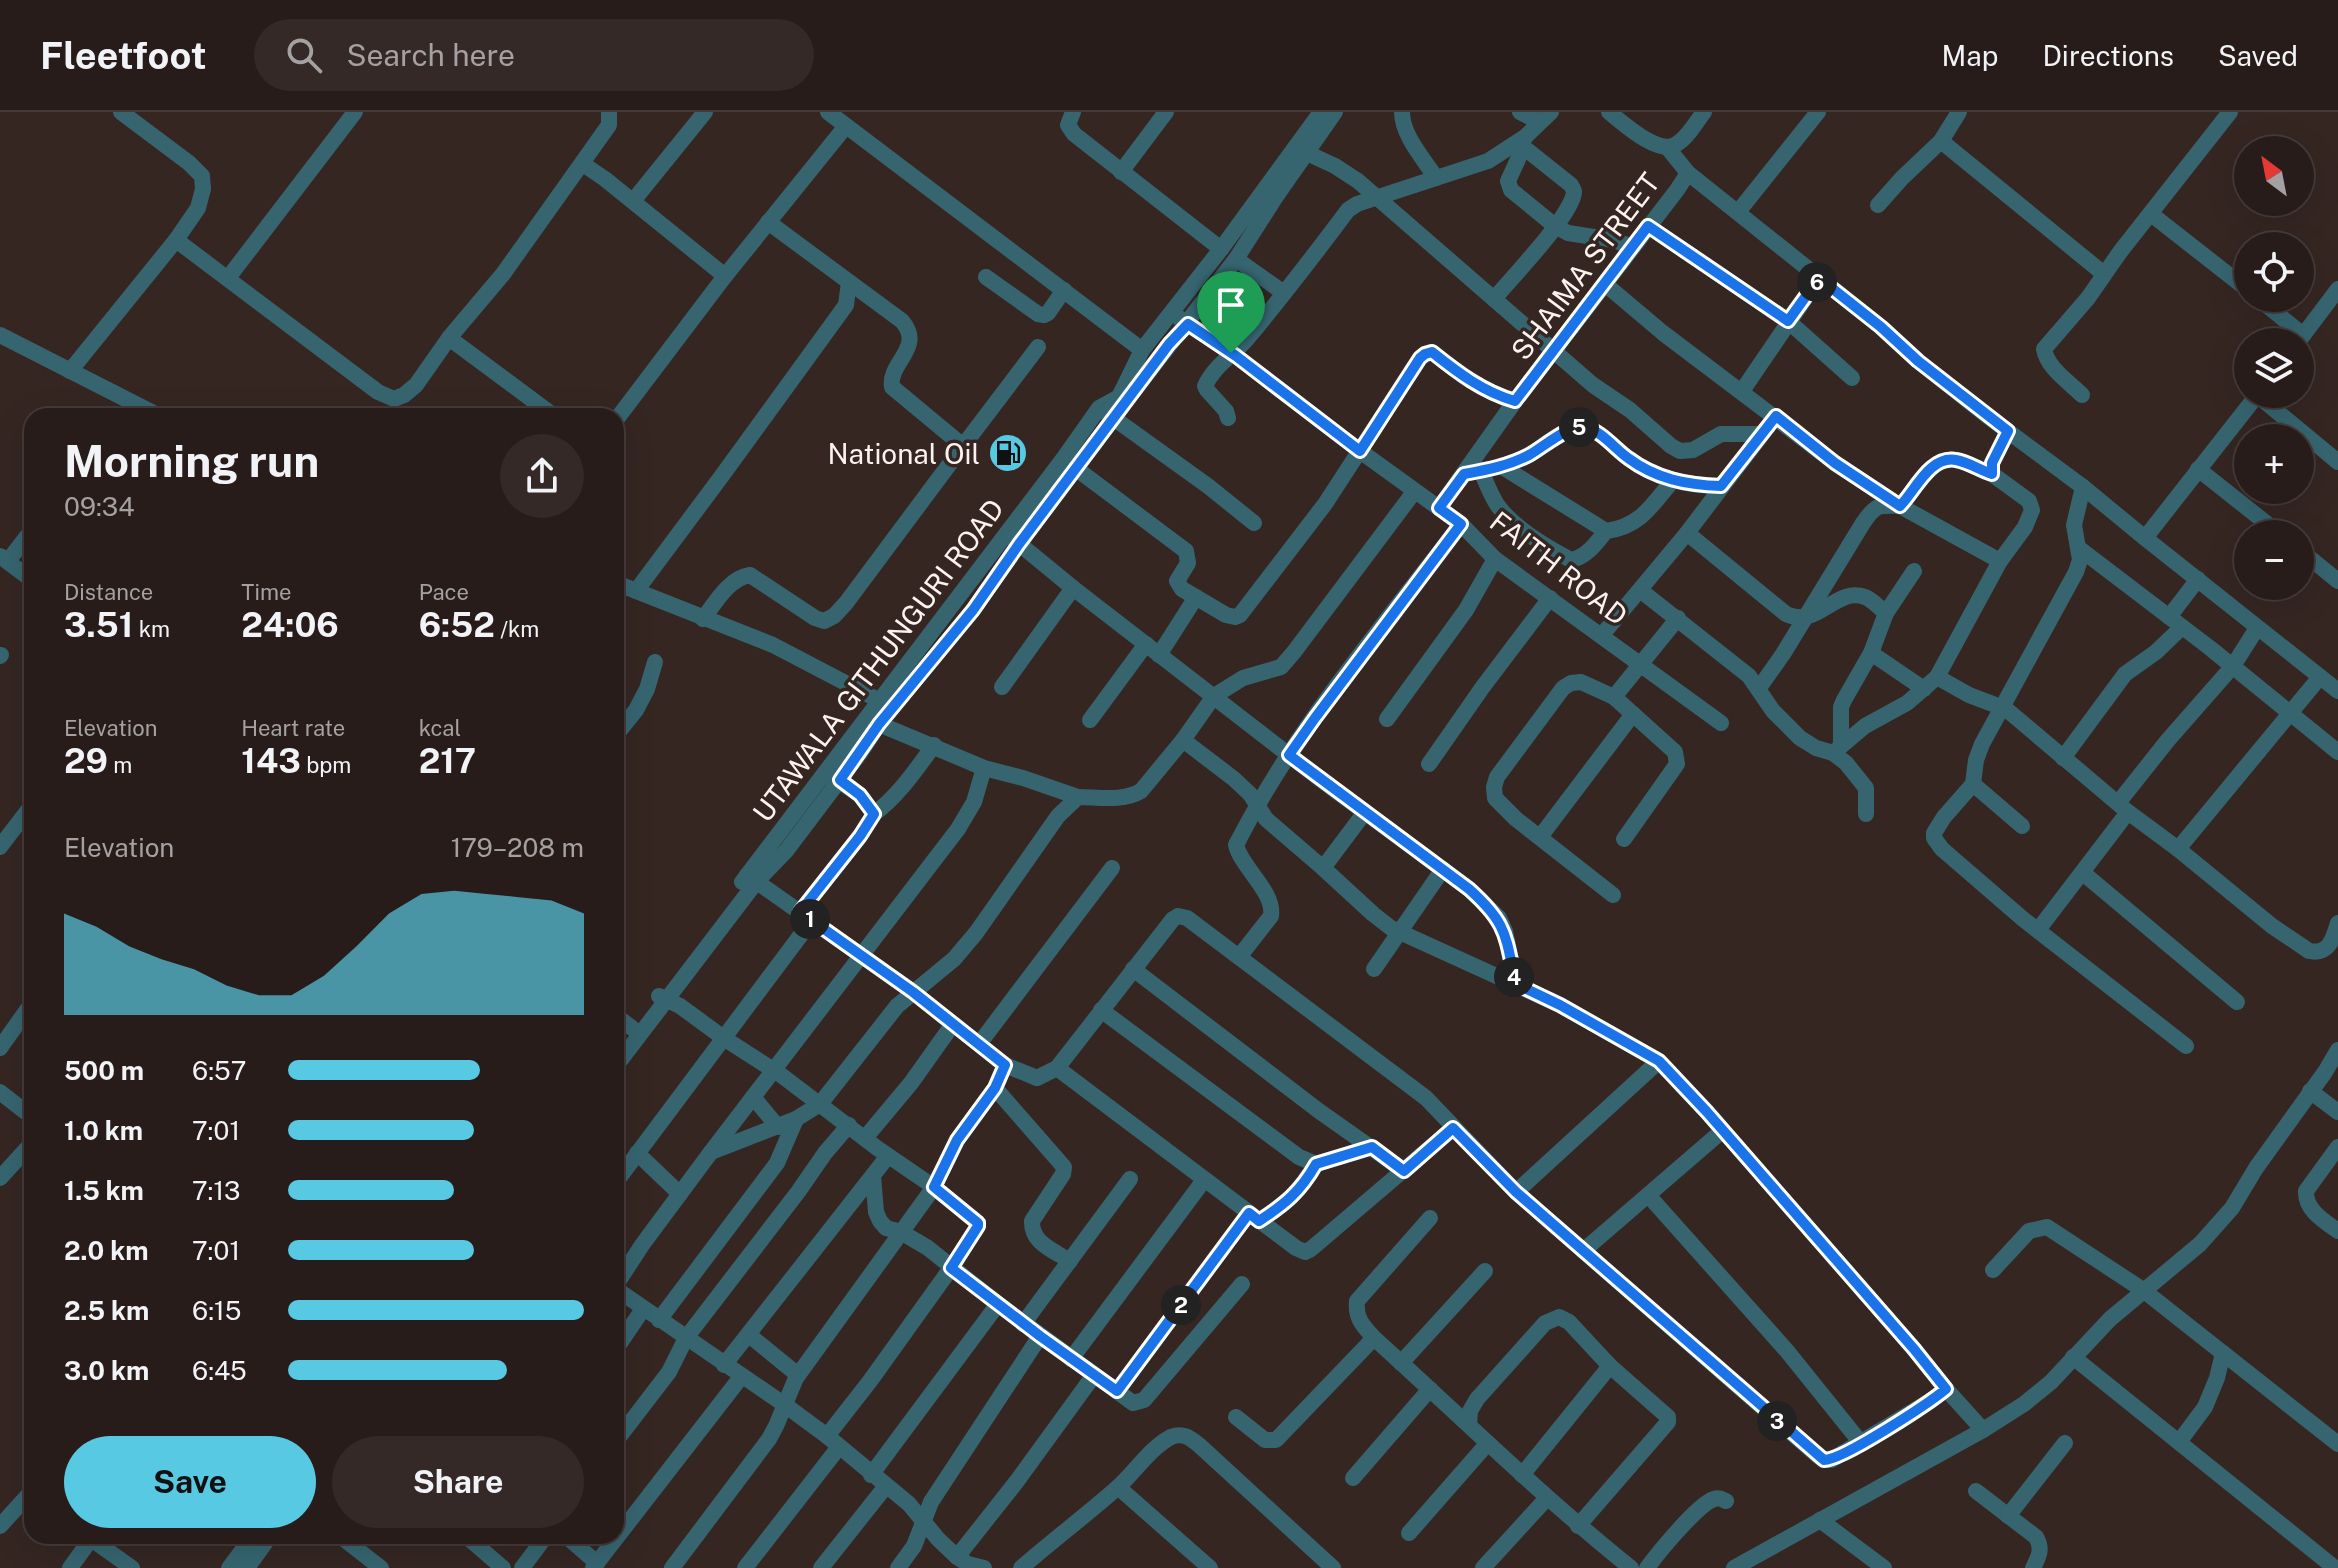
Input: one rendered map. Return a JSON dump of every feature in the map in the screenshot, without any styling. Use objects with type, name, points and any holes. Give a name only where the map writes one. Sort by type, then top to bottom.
[{"type":"street","points":[[70,371],[176,240],[198,208],[203,189],[202,176],[189,163],[121,112]]},
{"type":"street","points":[[228,278],[355,112]]},
{"type":"street","points":[[176,240],[378,392],[394,399],[416,385],[449,338],[503,274],[609,125],[609,112]]},
{"type":"street","points":[[633,201],[705,112]]},
{"type":"street","points":[[828,112],[1142,350]]},
{"type":"street","points":[[1073,112],[1068,125],[1074,134],[1221,249]]},
{"type":"street","points":[[1121,172],[1166,112]]},
{"type":"street","name":"UTAWALA GITHUNGURI ROAD","points":[[624,1038],[662,998],[868,731],[880,701],[1005,534],[1070,464],[1119,397],[1142,350],[1221,249],[1321,112]]},
{"type":"street","points":[[1254,523],[1106,413],[1188,324],[1236,259],[1335,112]]},
{"type":"street","points":[[1402,112],[1406,133],[1436,178]]},
{"type":"street","points":[[1520,112],[1546,117]]},
{"type":"street","points":[[1609,112],[1661,147],[1674,145],[1683,138],[1704,112]]},
{"type":"street","points":[[1738,212],[1818,112]]},
{"type":"street","points":[[1878,205],[1941,141],[1959,112]]},
{"type":"street","points":[[2082,395],[2045,358],[2044,349],[2088,298],[2230,112]]},
{"type":"street","points":[[1228,418],[1226,411],[1205,386],[1222,362],[1245,341],[1284,293],[1348,210],[1357,204],[1488,161],[1523,142],[1546,117]]},
{"type":"street","points":[[624,409],[725,276],[846,126]]},
{"type":"street","points":[[1941,141],[2104,274]]},
{"type":"street","points":[[1494,299],[1555,226],[1573,198],[1571,185],[1523,142]]},
{"type":"street","points":[[1523,142],[1508,186],[1555,226],[1568,233],[1613,240],[1633,247]]},
{"type":"street","points":[[1667,147],[1688,173],[1881,327],[1918,361],[2083,487],[2338,691]]},
{"type":"street","points":[[1307,153],[1358,181],[1593,385],[1630,410],[1671,446],[1680,451],[1693,450],[1721,434],[1761,434]]},
{"type":"street","points":[[583,164],[725,276]]},
{"type":"street","name":"SHAIMA STREET","points":[[1439,508],[1515,401],[1688,173]]},
{"type":"street","points":[[2151,214],[2234,279]]},
{"type":"street","points":[[768,222],[909,329],[910,340],[892,377],[892,387],[963,446]]},
{"type":"street","points":[[1648,226],[1788,321],[1852,378]]},
{"type":"street","points":[[1236,259],[1284,293]]},
{"type":"street","points":[[986,277],[1038,314],[1044,315],[1064,290]]},
{"type":"street","points":[[1742,391],[1819,278]]},
{"type":"street","points":[[636,591],[846,305],[849,282]]},
{"type":"street","points":[[1605,284],[1663,333],[1835,463],[1900,506],[2000,561]]},
{"type":"street","points":[[2308,328],[2338,289]]},
{"type":"street","name":"FAITH ROAD","points":[[1171,312],[1461,524],[1495,559],[1721,723]]},
{"type":"street","points":[[2272,312],[2289,328]]},
{"type":"street","points":[[0,335],[70,371],[124,408]]},
{"type":"street","points":[[449,338],[543,408]]},
{"type":"street","points":[[703,619],[731,584],[741,576],[750,575],[815,618],[824,621],[834,616],[1038,347]]},
{"type":"street","points":[[1414,492],[1281,667],[1243,678],[1214,696],[1183,740],[1141,791],[1133,796],[1078,797],[984,768],[934,745],[868,731],[973,610],[1070,464],[1186,551],[1188,563],[1177,581],[1182,589],[1226,615],[1235,617],[1240,615],[1325,504],[1425,354],[1432,352],[1470,381],[1515,401]]},
{"type":"street","points":[[2145,538],[2247,408]]},
{"type":"street","points":[[2274,408],[2338,462]]},
{"type":"street","points":[[1602,635],[1687,533],[1776,416]]},
{"type":"street","points":[[1464,474],[1501,466],[1529,455],[1570,429],[1581,426],[1596,432],[1629,459],[1659,477],[1694,486],[1721,486]]},
{"type":"street","points":[[1992,474],[1992,463],[2008,431]]},
{"type":"street","points":[[1640,590],[1749,676],[1773,711],[1800,738],[1816,748],[1837,749],[1865,726],[1907,703],[1937,677],[2000,561],[2025,527],[2032,507],[2029,501],[1992,474],[1960,460],[1950,459],[1924,475],[1900,506]]},
{"type":"street","points":[[1501,466],[1606,531],[1622,529],[1639,520],[1673,480]]},
{"type":"street","points":[[2198,469],[2262,520]]},
{"type":"street","points":[[1481,471],[1498,506],[1505,513],[1527,532],[1571,560],[1589,551],[1606,531]]},
{"type":"street","points":[[2083,487],[2074,525],[2080,549],[2076,572],[1976,760],[1973,784],[1944,817],[1934,838],[1942,849],[2038,930],[2186,1046]]},
{"type":"street","points":[[1759,688],[1869,514],[1880,505],[1900,506]]},
{"type":"street","points":[[1239,957],[1271,916],[1272,909],[1236,845],[1257,804],[1324,705],[1461,524]]},
{"type":"street","points":[[1687,533],[1796,619],[1804,619],[1837,600],[1856,596],[1865,597],[1886,613]]},
{"type":"street","points":[[1005,534],[1289,755],[1469,889],[1499,918],[1505,931],[1516,984]]},
{"type":"street","points":[[24,538],[4,558],[24,574]]},
{"type":"street","points":[[2080,549],[2233,666],[2338,752]]},
{"type":"street","points":[[1387,719],[1466,610],[1495,559]]},
{"type":"street","points":[[2314,561],[2338,581]]},
{"type":"street","points":[[1866,814],[1866,788],[1837,749],[1841,707],[1871,653],[1886,613],[1914,571]]},
{"type":"street","points":[[2063,758],[2125,674],[2156,652],[2198,579]]},
{"type":"street","points":[[624,586],[773,645],[880,701]]},
{"type":"street","points":[[1002,687],[1073,588]]},
{"type":"street","points":[[1090,720],[1196,597]]},
{"type":"street","points":[[1429,764],[1550,598]]},
{"type":"street","points":[[1614,697],[1678,618]]},
{"type":"street","points":[[2038,930],[2083,873],[2168,740],[2233,666],[2257,628]]},
{"type":"street","points":[[1871,653],[1924,689]]},
{"type":"street","points":[[624,724],[647,689],[655,662]]},
{"type":"street","points":[[1937,677],[1969,695],[2002,707],[2123,808],[2272,926],[2309,951],[2325,950],[2338,923]]},
{"type":"street","points":[[2178,849],[2320,677]]},
{"type":"street","points":[[1613,895],[1508,812],[1495,798],[1497,777],[1563,688],[1571,683],[1581,682],[1614,697],[1675,752],[1677,764],[1624,839]]},
{"type":"street","points":[[1540,837],[1633,714]]},
{"type":"street","points":[[1183,740],[1234,779],[1250,794],[1266,819],[1373,914],[1398,931],[1560,1005],[1659,1061],[1983,1430]]},
{"type":"street","points":[[624,1171],[725,1039],[874,814],[892,800],[934,745]]},
{"type":"street","points":[[624,1275],[711,1152],[958,829],[974,802],[984,768]]},
{"type":"street","points":[[833,776],[860,795],[874,814]]},
{"type":"street","points":[[1973,784],[2022,826]]},
{"type":"street","points":[[711,1152],[778,1127],[820,1104],[881,1026],[913,992],[954,959],[1058,816],[1078,797]]},
{"type":"street","points":[[1323,868],[1365,812]]},
{"type":"street","points":[[2,839],[24,814]]},
{"type":"street","points":[[979,1044],[1112,868]]},
{"type":"street","points":[[1374,969],[1443,869]]},
{"type":"street","points":[[2083,873],[2237,1002]]},
{"type":"street","points":[[752,878],[913,992],[1005,1065],[1037,1078],[1057,1068],[1173,919],[1178,916],[1187,918],[1413,1088],[1516,1192],[1824,1460],[1831,1460],[1861,1443],[1946,1389]]},
{"type":"street","points":[[1133,969],[1319,1111],[1404,1171]]},
{"type":"street","points":[[624,1054],[662,998],[690,1012],[774,1070],[978,1223],[951,1268],[745,1568]]},
{"type":"street","points":[[1101,1010],[1299,1157],[1316,1164],[1372,1147]]},
{"type":"street","points":[[0,1048],[24,1014]]},
{"type":"street","points":[[624,1022],[632,1028]]},
{"type":"street","points":[[865,1138],[911,1083],[953,1024]]},
{"type":"street","points":[[1734,1568],[1983,1430],[2024,1404],[2051,1382],[2110,1319],[2200,1244],[2232,1208],[2338,1050]]},
{"type":"street","points":[[1516,1192],[1659,1061]]},
{"type":"street","points":[[672,1568],[769,1439],[798,1375],[934,1187],[957,1140],[995,1088],[1005,1065]]},
{"type":"street","points":[[1057,1068],[1305,1252],[1453,1128]]},
{"type":"street","points":[[995,1088],[1064,1167],[1063,1174],[1032,1221],[1032,1226],[1036,1239],[1070,1261]]},
{"type":"street","points":[[2310,1091],[2338,1112]]},
{"type":"street","points":[[0,1092],[24,1111]]},
{"type":"street","points":[[753,1097],[778,1127]]},
{"type":"street","points":[[659,1320],[777,1163],[796,1119]]},
{"type":"street","points":[[624,1431],[669,1372],[686,1338],[849,1125]]},
{"type":"street","points":[[1583,1251],[1722,1131]]},
{"type":"street","points":[[2338,1147],[2305,1196],[2317,1215],[2338,1231]]},
{"type":"street","points":[[0,1178],[24,1152]]},
{"type":"street","points":[[637,1153],[680,1194]]},
{"type":"street","points":[[724,1365],[888,1156]]},
{"type":"street","points":[[1117,1391],[1254,1217],[1285,1204],[1302,1187],[1316,1164]]},
{"type":"street","points":[[873,1176],[876,1212],[886,1228],[901,1232],[928,1248],[1023,1324],[1133,1403],[1144,1400],[1242,1284]]},
{"type":"street","points":[[1023,1324],[1130,1179]]},
{"type":"street","points":[[1071,1359],[1204,1180]]},
{"type":"street","points":[[1648,1195],[1760,1320],[1861,1443]]},
{"type":"street","points":[[1430,1218],[1357,1301],[1359,1320],[1374,1338],[1487,1444],[1578,1526],[1631,1568]]},
{"type":"street","points":[[1993,1270],[2029,1231],[2047,1227],[2143,1290],[2338,1444]]},
{"type":"street","points":[[1401,1363],[1485,1271]]},
{"type":"street","points":[[624,1294],[785,1405],[909,1504],[957,1557],[984,1568]]},
{"type":"street","points":[[871,1475],[998,1304]]},
{"type":"street","points":[[624,1337],[643,1309]]},
{"type":"street","points":[[1469,1425],[1470,1411],[1477,1399],[1545,1323],[1559,1317],[1569,1322],[1610,1366],[1666,1413],[1668,1422],[1578,1526]]},
{"type":"street","points":[[749,1335],[798,1375]]},
{"type":"street","points":[[898,1568],[914,1546],[931,1502],[1040,1336]]},
{"type":"street","points":[[1236,1417],[1265,1440],[1276,1440],[1374,1338]]},
{"type":"street","points":[[2179,1442],[2205,1407],[2223,1353]]},
{"type":"street","points":[[2073,1357],[2335,1568]]},
{"type":"street","points":[[1522,1475],[1610,1366]]},
{"type":"street","points":[[957,1557],[1094,1375]]},
{"type":"street","points":[[624,1528],[741,1377]]},
{"type":"street","points":[[1353,1478],[1430,1389]]},
{"type":"street","points":[[1021,1568],[1118,1487],[1161,1444],[1181,1435],[1188,1436],[1199,1445],[1333,1568]]},
{"type":"street","points":[[2008,1516],[2065,1443]]},
{"type":"street","points":[[1409,1533],[1487,1444]]},
{"type":"street","points":[[821,1568],[886,1486]]},
{"type":"street","points":[[1118,1487],[1191,1562],[1210,1568]]},
{"type":"street","points":[[1976,1491],[2036,1537],[2040,1554],[2033,1568]]},
{"type":"street","points":[[1483,1568],[1547,1498]]},
{"type":"street","points":[[1647,1568],[1712,1499],[1726,1501]]},
{"type":"street","points":[[0,1526],[24,1500]]},
{"type":"street","points":[[1820,1520],[1884,1568]]},
{"type":"street","points":[[70,1568],[85,1544]]},
{"type":"street","points":[[98,1544],[132,1568]]},
{"type":"street","points":[[229,1568],[247,1544]]},
{"type":"street","points":[[247,1568],[264,1544]]},
{"type":"street","points":[[350,1544],[381,1568]]},
{"type":"street","points":[[477,1544],[503,1568]]},
{"type":"street","points":[[522,1568],[540,1544]]},
{"type":"street","points":[[574,1544],[595,1566],[612,1544]]},
{"type":"place","name":"National Oil","points":[[1008,453]]},
{"type":"route","points":[[1648,226],[1788,321],[1819,278],[2008,431],[1992,463],[1992,474],[1960,460],[1950,459],[1924,475],[1900,506],[1835,463],[1776,416],[1721,486],[1694,486],[1659,477],[1629,459],[1596,432],[1581,426],[1570,429],[1529,455],[1501,466],[1464,474],[1439,508],[1461,524],[1289,755],[1489,907],[1505,931],[1516,984],[1659,1061],[1914,1349],[1946,1389],[1932,1400],[1831,1460],[1824,1460],[1516,1192],[1453,1128],[1404,1171],[1372,1147],[1316,1164],[1302,1187],[1285,1204],[1259,1221],[1249,1213],[1117,1391],[951,1268],[978,1223],[934,1187],[957,1140],[995,1088],[1005,1065],[913,992],[800,912],[874,814],[860,795],[840,780],[879,724],[973,610],[1169,344],[1188,324],[1231,353],[1360,451],[1425,354],[1432,352],[1460,375],[1503,398],[1515,401],[1648,226]]}]
